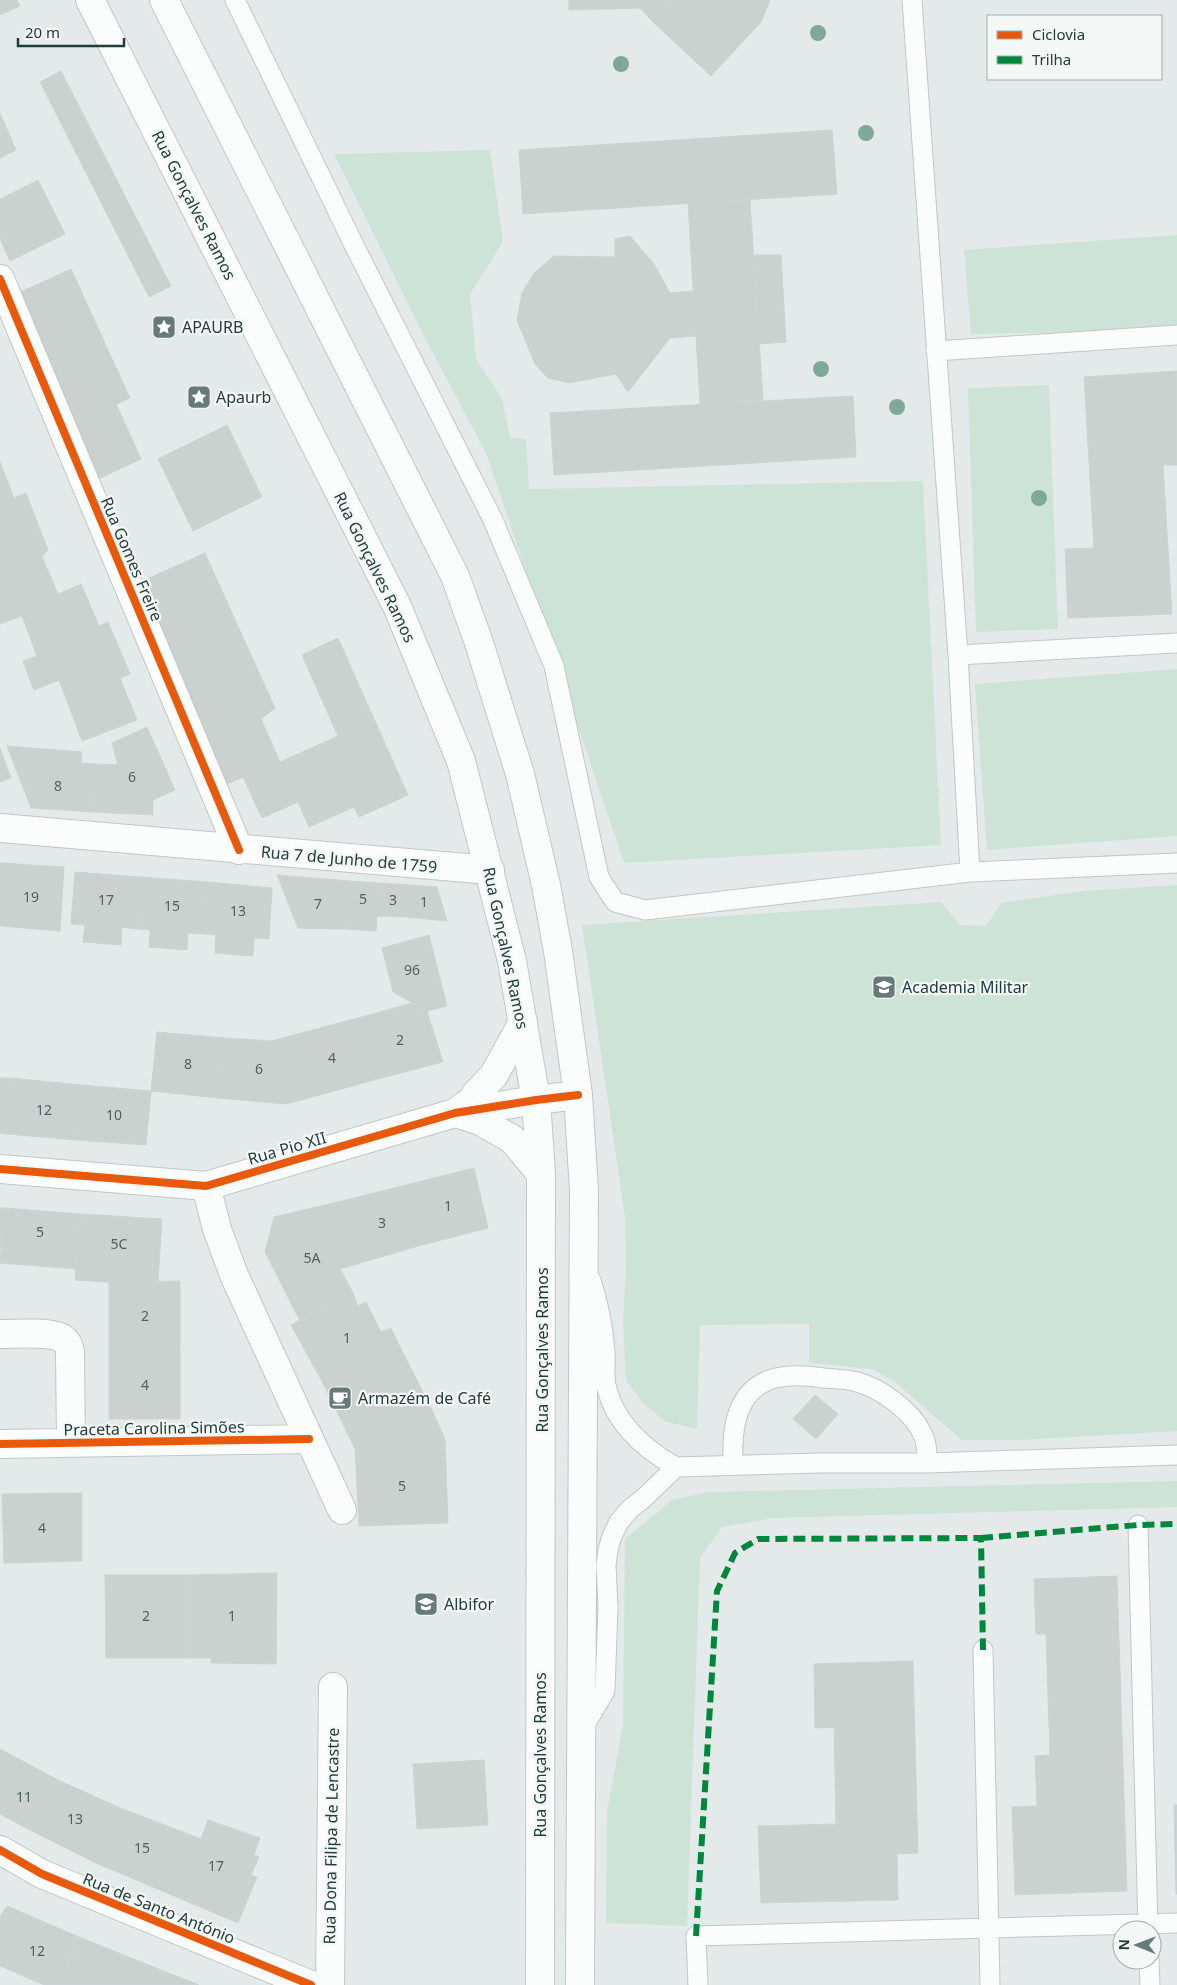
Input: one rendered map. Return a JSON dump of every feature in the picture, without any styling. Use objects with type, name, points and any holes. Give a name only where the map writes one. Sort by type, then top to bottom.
[{"type":"main road","name":"Rua Gonçalves Ramos","points":[[90,0],[397,606],[461,761],[512,962],[536,1100],[541,1174],[540,1985]]},
{"type":"main road","points":[[164,0],[455,576],[499,704],[532,821],[558,951],[578,1095],[584,1191],[580,1985]]},
{"type":"main road","name":"Rua Gomes Freire","points":[[0,279],[239,850]]},
{"type":"main road","name":"Rua 7 de Junho de 1759","points":[[0,828],[239,850],[490,870]]},
{"type":"main road","points":[[455,1113],[477,1096],[476,1094],[494,1075],[523,1022]]},
{"type":"main road","name":"Rua Pio XII","points":[[0,1169],[206,1186],[455,1113],[578,1095]]},
{"type":"main road","points":[[455,1113],[480,1121],[512,1138],[541,1174]]},
{"type":"main road","points":[[206,1186],[217,1229],[234,1275],[342,1510]]},
{"type":"main road","name":"Praceta Carolina Simões","points":[[0,1334],[50,1335],[64,1339],[68,1344],[70,1351],[71,1443]]},
{"type":"main road","name":"Praceta Carolina Simões","points":[[0,1444],[309,1439]]},
{"type":"main road","name":"Rua Dona Filipa de Lencastre","points":[[330,1985],[333,1687]]},
{"type":"main road","name":"Rua de Santo António","points":[[0,1850],[42,1874],[311,1985]]},
{"type":"lane","points":[[235,0],[354,245],[493,520],[554,666],[599,877],[615,902],[645,910],[970,872],[1177,862]]},
{"type":"lane","points":[[912,0],[958,655],[970,872]]},
{"type":"lane","points":[[936,351],[1177,335]]},
{"type":"lane","points":[[958,655],[1177,643]]},
{"type":"lane","points":[[584,1258],[600,1313],[605,1351],[606,1388],[614,1407],[625,1425],[639,1441],[656,1456],[676,1467],[927,1463],[1177,1455]]},
{"type":"lane","points":[[733,1465],[732,1438],[735,1420],[743,1404],[758,1386],[769,1380],[796,1376],[856,1382],[873,1388],[887,1396],[913,1418],[922,1433],[927,1448],[927,1463]]},
{"type":"lane","points":[[581,1731],[605,1691],[608,1607],[606,1565],[612,1536],[619,1522],[630,1509],[676,1467]]},
{"type":"lane","points":[[1138,1525],[1148,1920]]},
{"type":"lane","points":[[984,1650],[990,1985]]},
{"type":"lane","points":[[1162,1925],[1177,1922]]},
{"type":"lane","points":[[698,1985],[696,1936],[989,1927],[1112,1927]]},
{"type":"lane","points":[[1149,1970],[1150,1985]]},
{"type":"green space","points":[[490,150],[503,242],[470,294],[476,359],[502,398],[510,438],[526,439],[529,489],[923,481],[941,845],[624,863],[486,453],[426,340],[334,154]]},
{"type":"green space","points":[[1177,235],[1177,331],[971,334],[964,250]]},
{"type":"green space","points":[[1049,385],[1058,629],[976,632],[968,388]]},
{"type":"green space","points":[[1177,669],[1177,836],[987,850],[975,684]]},
{"type":"green space","points":[[1177,885],[1177,1431],[1021,1440],[962,1440],[896,1383],[872,1369],[809,1363],[809,1324],[700,1325],[697,1429],[666,1422],[643,1403],[626,1381],[623,1322],[626,1270],[625,1217],[582,925],[941,902],[960,925],[986,926],[1001,903],[1083,891]]},
{"type":"green space","points":[[1177,1481],[1177,1507],[774,1518],[722,1527],[700,1558],[687,1926],[606,1923],[607,1812],[623,1725],[625,1539],[672,1500],[708,1492]]},
{"type":"building","points":[[0,0],[17,0],[20,6],[0,15]]},
{"type":"building","points":[[569,0],[640,0],[640,8],[569,10]]},
{"type":"building","points":[[640,0],[674,0],[654,23],[640,8]]},
{"type":"building","points":[[674,0],[738,0],[761,22],[711,76],[654,23]]},
{"type":"building","points":[[738,0],[770,0],[761,22]]},
{"type":"building","points":[[61,71],[171,286],[149,297],[40,82]]},
{"type":"building","points":[[0,113],[16,150],[0,158]]},
{"type":"building","points":[[832,130],[837,194],[523,214],[519,150]]},
{"type":"building","points":[[38,180],[65,234],[10,261],[0,239],[0,199]]},
{"type":"building","points":[[750,200],[763,400],[700,404],[688,204]]},
{"type":"building","points":[[630,236],[654,264],[670,293],[693,291],[696,336],[670,338],[628,392],[616,374],[569,383],[548,378],[535,364],[517,320],[522,293],[534,273],[554,256],[615,257],[615,239]]},
{"type":"building","points":[[754,255],[781,255],[786,342],[759,344]]},
{"type":"building","points":[[71,269],[130,398],[74,424],[14,295]]},
{"type":"building","points":[[1177,371],[1177,465],[1163,465],[1172,614],[1097,617],[1084,377]]},
{"type":"building","points":[[853,396],[856,457],[554,475],[550,413]]},
{"type":"building","points":[[116,404],[141,459],[98,479],[74,424]]},
{"type":"building","points":[[227,425],[262,497],[193,531],[158,459]]},
{"type":"building","points":[[0,462],[14,498],[26,493],[48,550],[42,557],[58,594],[81,584],[99,626],[108,622],[130,674],[120,678],[137,720],[82,741],[59,680],[34,690],[23,661],[37,656],[22,616],[0,624]]},
{"type":"building","points":[[1094,548],[1097,617],[1068,618],[1065,549]]},
{"type":"building","points":[[205,553],[275,708],[261,719],[280,762],[338,736],[302,655],[338,638],[408,795],[359,817],[354,807],[309,827],[298,802],[262,818],[243,777],[227,784],[138,583]]},
{"type":"building","points":[[147,727],[175,790],[153,800],[153,815],[93,812],[95,764],[118,765],[112,743]]},
{"type":"building","points":[[7,746],[82,752],[81,763],[95,764],[93,812],[31,808]]},
{"type":"building","points":[[0,748],[11,778],[0,782]]},
{"type":"building","points":[[0,863],[64,867],[60,931],[0,926]]},
{"type":"building","points":[[75,872],[141,877],[138,929],[122,927],[121,945],[83,942],[85,925],[71,924]]},
{"type":"building","points":[[277,875],[349,881],[346,929],[298,928]]},
{"type":"building","points":[[141,877],[207,882],[203,934],[188,933],[187,950],[149,947],[150,930],[138,929]]},
{"type":"building","points":[[349,881],[379,883],[376,931],[346,929]]},
{"type":"building","points":[[207,882],[272,888],[269,939],[254,938],[253,956],[215,953],[216,935],[203,934]]},
{"type":"building","points":[[379,883],[408,885],[406,917],[377,916]]},
{"type":"building","points":[[408,885],[437,887],[447,921],[406,917]]},
{"type":"building","points":[[429,935],[447,1006],[427,1011],[393,992],[382,948]]},
{"type":"building","points":[[412,1003],[427,1011],[443,1062],[374,1080],[358,1018]]},
{"type":"building","points":[[358,1018],[374,1080],[305,1099],[290,1036]]},
{"type":"building","points":[[157,1032],[225,1038],[218,1098],[151,1091]]},
{"type":"building","points":[[290,1036],[305,1099],[286,1104],[218,1098],[225,1038],[272,1041]]},
{"type":"building","points":[[0,1078],[11,1078],[7,1134],[0,1133]]},
{"type":"building","points":[[11,1078],[81,1085],[77,1140],[7,1134]]},
{"type":"building","points":[[81,1085],[151,1091],[146,1145],[77,1140]]},
{"type":"building","points":[[474,1168],[488,1228],[422,1245],[406,1185]]},
{"type":"building","points":[[406,1185],[422,1245],[357,1264],[342,1201]]},
{"type":"building","points":[[342,1201],[357,1264],[340,1269],[352,1291],[300,1321],[265,1252],[274,1217]]},
{"type":"building","points":[[0,1208],[4,1208],[0,1250]]},
{"type":"building","points":[[4,1208],[81,1214],[76,1269],[0,1263]]},
{"type":"building","points":[[81,1214],[162,1219],[158,1281],[109,1282],[75,1280]]},
{"type":"building","points":[[180,1281],[180,1350],[109,1352],[109,1282]]},
{"type":"building","points":[[352,1291],[358,1306],[366,1302],[381,1332],[391,1328],[399,1345],[324,1385],[291,1325]]},
{"type":"building","points":[[399,1345],[431,1408],[355,1449],[324,1385]]},
{"type":"building","points":[[180,1350],[180,1419],[109,1419],[109,1352]]},
{"type":"building","points":[[815,1395],[838,1414],[816,1439],[793,1419]]},
{"type":"building","points":[[431,1408],[445,1439],[448,1523],[359,1526],[355,1449]]},
{"type":"building","points":[[82,1493],[82,1561],[4,1563],[2,1494]]},
{"type":"building","points":[[277,1573],[276,1664],[211,1663],[211,1658],[187,1658],[186,1575]]},
{"type":"building","points":[[105,1575],[186,1575],[187,1658],[106,1658]]},
{"type":"building","points":[[1117,1576],[1127,1891],[1015,1895],[1012,1807],[1037,1806],[1035,1756],[1050,1755],[1046,1634],[1036,1634],[1034,1579]]},
{"type":"building","points":[[913,1661],[918,1853],[897,1854],[898,1900],[761,1903],[758,1826],[836,1824],[834,1727],[815,1728],[814,1664]]},
{"type":"building","points":[[0,1749],[58,1780],[30,1830],[0,1814]]},
{"type":"building","points":[[484,1760],[488,1825],[417,1829],[413,1764]]},
{"type":"building","points":[[58,1780],[118,1807],[96,1863],[30,1830]]},
{"type":"building","points":[[1174,1805],[1177,1805],[1177,1894],[1176,1894]]},
{"type":"building","points":[[118,1807],[188,1834],[167,1893],[96,1863]]},
{"type":"building","points":[[208,1820],[260,1838],[254,1855],[259,1857],[251,1875],[257,1877],[238,1923],[167,1893],[188,1834],[201,1839]]},
{"type":"building","points":[[7,1906],[79,1937],[61,1985],[44,1985],[0,1966],[0,1917]]},
{"type":"building","points":[[79,1937],[161,1970],[155,1985],[61,1985]]},
{"type":"building","points":[[161,1970],[199,1985],[155,1985]]},
{"type":"marked path","points":[[981,1538],[1138,1525],[1177,1524]]},
{"type":"marked path","points":[[696,1936],[717,1591],[735,1553],[758,1539],[981,1538],[983,1650]]},
{"type":"cycle path","points":[[0,279],[239,850]]},
{"type":"cycle path","points":[[0,1169],[206,1186],[455,1113],[578,1095]]},
{"type":"cycle path","points":[[0,1444],[309,1439]]},
{"type":"cycle path","points":[[0,1850],[42,1874],[311,1985]]},
{"type":"place","name":"APAURB","points":[[164,327]]},
{"type":"place","name":"Apaurb","points":[[199,397]]},
{"type":"place","name":"Academia Militar","points":[[884,987]]},
{"type":"place","name":"Armazém de Café","points":[[340,1398]]},
{"type":"place","name":"Albifor","points":[[426,1604]]}]
